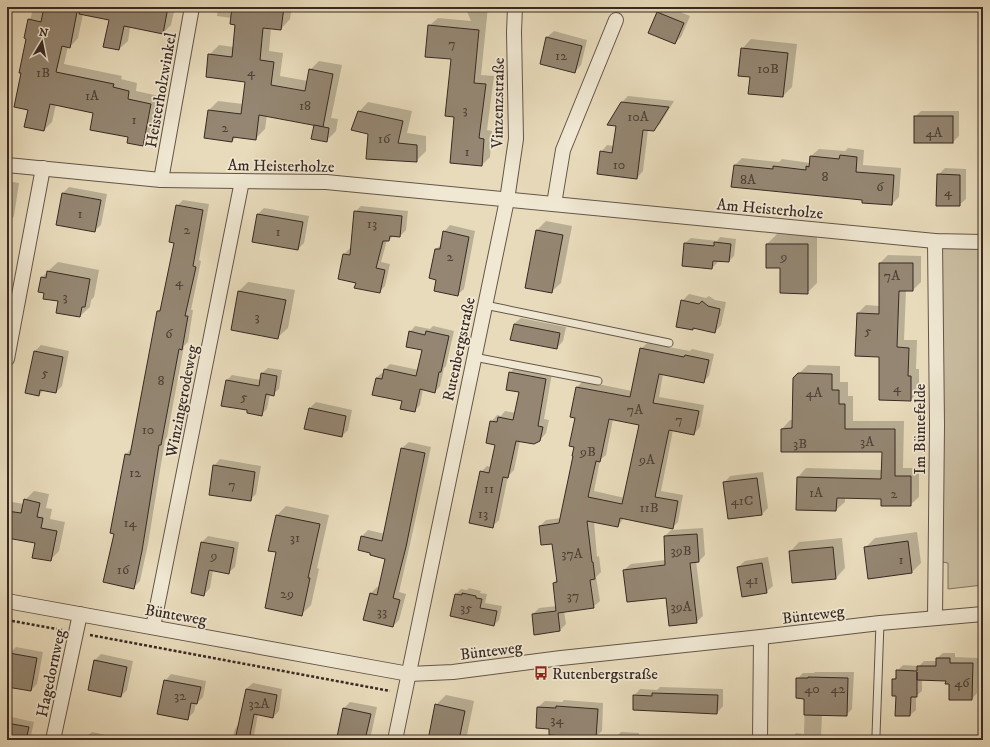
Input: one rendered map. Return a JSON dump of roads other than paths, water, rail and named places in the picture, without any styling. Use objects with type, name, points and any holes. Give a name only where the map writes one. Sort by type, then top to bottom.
[{"type":"street","name":"Heisterholzwinkel","points":[[161,180],[192,7]]},
{"type":"street","name":"Vinzenzstraße","points":[[507,200],[516,139],[515,7]]},
{"type":"street","points":[[554,204],[563,150],[616,20]]},
{"type":"street","name":"Am Heisterholze","points":[[7,165],[161,180],[326,182],[935,240],[983,242]]},
{"type":"street","points":[[7,359],[43,168]]},
{"type":"street","name":"Winzingerodeweg","points":[[153,627],[242,181]]},
{"type":"street","name":"Rutenbergstraße","points":[[395,740],[507,200]]},
{"type":"street","name":"Im Büntefelde","points":[[934,618],[937,425],[935,240]]},
{"type":"street","name":"Bünteweg","points":[[7,601],[409,674],[453,672],[561,658],[880,623],[983,614]]},
{"type":"street","name":"Hagedornweg","points":[[53,740],[80,614]]},
{"type":"street","points":[[760,740],[761,637]]},
{"type":"lane","points":[[485,305],[669,343]]},
{"type":"lane","points":[[474,357],[598,381]]},
{"type":"lane","points":[[876,735],[880,623]]},
{"type":"place","name":"Rutenbergstraße","points":[[541,673]]}]
